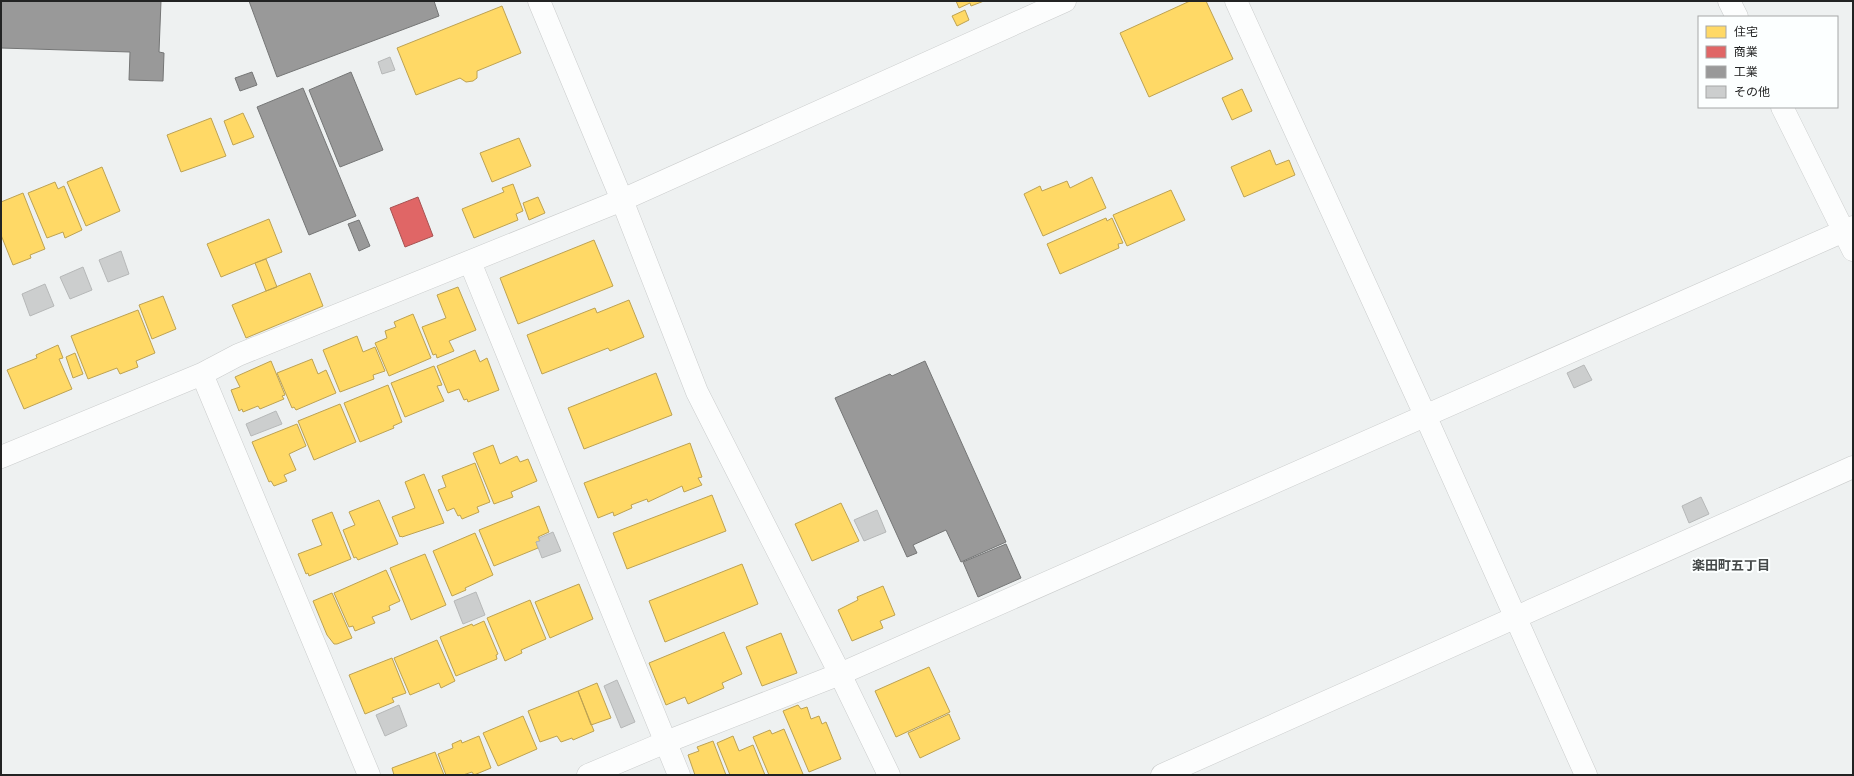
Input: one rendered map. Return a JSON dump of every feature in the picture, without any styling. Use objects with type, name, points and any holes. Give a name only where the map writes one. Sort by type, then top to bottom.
[{"type":"street","points":[[539,1],[622,200],[697,392],[840,674],[889,775]]},
{"type":"street","points":[[1,457],[202,374],[238,355],[622,200],[1065,1]]},
{"type":"street","points":[[1236,1],[1425,415],[1586,775]]},
{"type":"street","points":[[1729,1],[1736,16]]},
{"type":"street","points":[[588,775],[666,742],[840,674],[1425,415],[1850,236],[1783,108]]},
{"type":"street","points":[[470,262],[679,775]]},
{"type":"street","points":[[202,374],[369,775]]},
{"type":"street","points":[[1162,775],[1853,467]]},
{"type":"building: 住宅","points":[[956,1],[984,1],[971,6],[970,3],[959,8]]},
{"type":"building: 住宅","points":[[1190,1],[1206,1],[1233,59],[1149,97],[1120,33]]},
{"type":"building: 住宅","points":[[502,6],[521,53],[477,71],[477,78],[473,81],[466,82],[460,78],[416,95],[397,48]]},
{"type":"building: 住宅","points":[[965,10],[969,20],[957,26],[952,16]]},
{"type":"building: 住宅","points":[[1242,89],[1252,111],[1232,120],[1222,98]]},
{"type":"building: 住宅","points":[[243,113],[254,137],[233,145],[224,121]]},
{"type":"building: 住宅","points":[[211,118],[226,156],[181,172],[167,135]]},
{"type":"building: 住宅","points":[[519,138],[531,166],[492,182],[480,153]]},
{"type":"building: 住宅","points":[[1270,150],[1276,165],[1289,160],[1295,175],[1244,197],[1231,167]]},
{"type":"building: 住宅","points":[[102,167],[120,211],[86,226],[67,182]]},
{"type":"building: 住宅","points":[[1092,177],[1106,208],[1043,236],[1024,194],[1040,186],[1042,191],[1067,181],[1070,188]]},
{"type":"building: 住宅","points":[[55,182],[58,189],[64,186],[82,230],[65,238],[63,232],[47,238],[28,193]]},
{"type":"building: 住宅","points":[[513,184],[523,211],[516,214],[518,220],[474,238],[462,209],[504,192],[502,188]]},
{"type":"building: 住宅","points":[[1171,190],[1185,220],[1127,246],[1113,215]]},
{"type":"building: 住宅","points":[[23,193],[45,249],[30,255],[31,258],[13,265],[1,235],[1,202]]},
{"type":"building: 住宅","points":[[538,197],[545,213],[529,220],[523,203]]},
{"type":"building: 住宅","points":[[1106,218],[1107,221],[1112,218],[1123,243],[1118,244],[1119,248],[1060,274],[1047,244]]},
{"type":"building: 住宅","points":[[269,219],[282,252],[221,277],[207,244]]},
{"type":"building: 住宅","points":[[594,240],[613,286],[518,324],[500,278]]},
{"type":"building: 住宅","points":[[266,259],[277,287],[266,291],[255,263]]},
{"type":"building: 住宅","points":[[310,273],[323,306],[246,338],[232,305]]},
{"type":"building: 住宅","points":[[458,287],[476,330],[449,341],[454,351],[437,358],[436,354],[433,355],[422,327],[446,318],[437,295]]},
{"type":"building: 住宅","points":[[163,296],[176,329],[152,339],[139,305]]},
{"type":"building: 住宅","points":[[629,300],[644,337],[610,351],[608,348],[542,374],[527,335],[595,308],[597,313]]},
{"type":"building: 住宅","points":[[138,310],[155,353],[136,361],[138,367],[120,374],[117,368],[88,379],[71,336]]},
{"type":"building: 住宅","points":[[413,314],[431,358],[389,376],[375,343],[387,338],[385,331],[396,327],[394,322]]},
{"type":"building: 住宅","points":[[357,336],[363,352],[375,347],[385,371],[373,375],[374,379],[340,392],[323,350]]},
{"type":"building: 住宅","points":[[58,345],[63,358],[59,359],[72,389],[24,409],[7,370],[37,358],[36,355]]},
{"type":"building: 住宅","points":[[475,350],[480,362],[487,358],[499,390],[468,402],[467,399],[464,400],[459,389],[448,393],[437,366]]},
{"type":"building: 住宅","points":[[75,353],[83,374],[73,378],[66,357]]},
{"type":"building: 住宅","points":[[312,359],[318,374],[326,370],[336,393],[296,410],[294,407],[292,408],[277,373]]},
{"type":"building: 住宅","points":[[271,361],[285,395],[282,396],[284,399],[260,409],[258,406],[243,412],[242,409],[239,411],[231,390],[240,387],[235,377]]},
{"type":"building: 住宅","points":[[434,366],[442,385],[437,386],[444,401],[405,417],[391,383]]},
{"type":"building: 住宅","points":[[656,373],[672,415],[584,449],[568,408]]},
{"type":"building: 住宅","points":[[388,385],[402,422],[393,426],[394,428],[360,442],[344,403]]},
{"type":"building: 住宅","points":[[340,404],[356,442],[314,460],[298,421]]},
{"type":"building: 住宅","points":[[297,424],[306,446],[289,454],[296,470],[284,475],[287,481],[274,486],[271,481],[269,482],[252,442]]},
{"type":"building: 住宅","points":[[690,443],[702,477],[698,478],[702,485],[684,492],[682,486],[648,502],[647,499],[631,505],[632,508],[614,516],[613,512],[598,518],[584,483]]},
{"type":"building: 住宅","points":[[493,445],[500,464],[517,456],[520,462],[528,459],[537,481],[511,492],[513,497],[494,504],[473,453]]},
{"type":"building: 住宅","points":[[475,463],[490,502],[477,507],[479,512],[462,519],[460,515],[458,516],[454,508],[447,511],[438,490],[446,487],[442,476]]},
{"type":"building: 住宅","points":[[424,474],[444,523],[400,537],[392,517],[415,508],[405,482]]},
{"type":"building: 住宅","points":[[712,495],[726,531],[627,569],[613,533]]},
{"type":"building: 住宅","points":[[379,500],[398,544],[358,560],[356,557],[354,558],[343,530],[355,525],[349,512]]},
{"type":"building: 住宅","points":[[841,503],[859,541],[812,561],[795,524]]},
{"type":"building: 住宅","points":[[539,506],[549,532],[538,537],[540,541],[536,542],[538,548],[494,566],[479,530]]},
{"type":"building: 住宅","points":[[332,512],[351,559],[309,576],[308,573],[306,574],[298,554],[322,545],[312,520]]},
{"type":"building: 住宅","points":[[475,533],[493,575],[452,596],[433,551]]},
{"type":"building: 住宅","points":[[425,554],[446,605],[411,620],[390,568]]},
{"type":"building: 住宅","points":[[742,564],[758,604],[665,642],[649,601]]},
{"type":"building: 住宅","points":[[386,570],[400,601],[389,606],[390,610],[372,617],[375,623],[355,631],[353,626],[349,627],[334,593]]},
{"type":"building: 住宅","points":[[579,584],[593,619],[550,638],[535,602]]},
{"type":"building: 住宅","points":[[883,586],[895,615],[880,621],[883,628],[852,641],[838,610],[858,600],[857,597]]},
{"type":"building: 住宅","points":[[332,593],[352,638],[337,644],[334,644],[327,635],[313,601]]},
{"type":"building: 住宅","points":[[530,600],[546,639],[521,650],[522,653],[505,661],[487,618]]},
{"type":"building: 住宅","points":[[484,621],[498,654],[496,655],[497,659],[456,676],[440,637],[472,624],[473,626]]},
{"type":"building: 住宅","points":[[724,632],[742,674],[722,683],[724,688],[688,704],[685,697],[666,705],[649,663]]},
{"type":"building: 住宅","points":[[781,633],[797,673],[762,686],[746,647]]},
{"type":"building: 住宅","points":[[437,640],[455,681],[441,688],[439,683],[410,695],[394,658]]},
{"type":"building: 住宅","points":[[392,658],[406,693],[392,698],[394,702],[365,714],[349,675]]},
{"type":"building: 住宅","points":[[929,667],[950,712],[896,737],[875,691]]},
{"type":"building: 住宅","points":[[597,683],[611,718],[591,725],[578,691]]},
{"type":"building: 住宅","points":[[578,691],[594,731],[573,740],[572,738],[561,742],[557,736],[540,742],[528,711]]},
{"type":"building: 住宅","points":[[798,705],[801,709],[807,707],[811,719],[819,716],[822,724],[826,722],[841,759],[809,772],[783,711]]},
{"type":"building: 住宅","points":[[949,714],[960,739],[920,758],[908,733]]},
{"type":"building: 住宅","points":[[523,716],[537,749],[498,766],[483,733]]},
{"type":"building: 住宅","points":[[784,729],[803,774],[769,775],[753,737],[770,730],[772,734]]},
{"type":"building: 住宅","points":[[479,736],[491,768],[474,775],[472,772],[463,775],[446,775],[438,754],[453,748],[452,744],[461,740],[462,743]]},
{"type":"building: 住宅","points":[[733,736],[739,751],[753,745],[765,775],[730,775],[717,743]]},
{"type":"building: 住宅","points":[[713,741],[726,775],[695,775],[688,755],[699,751],[697,747]]},
{"type":"building: 住宅","points":[[435,752],[444,775],[394,775],[392,768]]},
{"type":"building: 商業","points":[[418,197],[433,236],[405,247],[390,208]]},
{"type":"building: 工業","points":[[1,1],[161,1],[159,52],[164,53],[163,81],[129,80],[130,52],[1,48]]},
{"type":"building: 工業","points":[[249,1],[434,1],[439,16],[277,77]]},
{"type":"building: 工業","points":[[252,72],[257,85],[240,91],[235,78]]},
{"type":"building: 工業","points":[[351,72],[383,150],[340,167],[309,90]]},
{"type":"building: 工業","points":[[303,88],[356,216],[309,235],[257,107]]},
{"type":"building: 工業","points":[[359,220],[370,246],[359,251],[348,224]]},
{"type":"building: 工業","points":[[925,361],[1006,542],[961,562],[946,530],[913,545],[917,553],[907,557],[835,398],[890,374],[892,376]]},
{"type":"building: 工業","points":[[1006,544],[1021,578],[978,597],[963,562]]},
{"type":"building: その他","points":[[390,57],[395,70],[382,74],[378,62]]},
{"type":"building: その他","points":[[121,251],[129,274],[108,282],[99,260]]},
{"type":"building: その他","points":[[83,267],[92,290],[70,299],[60,277]]},
{"type":"building: その他","points":[[45,284],[54,306],[30,316],[22,294]]},
{"type":"building: その他","points":[[1584,365],[1592,380],[1574,388],[1567,373]]},
{"type":"building: その他","points":[[276,411],[282,424],[251,436],[246,424]]},
{"type":"building: その他","points":[[1701,497],[1709,514],[1689,523],[1682,506]]},
{"type":"building: その他","points":[[877,510],[886,532],[864,541],[854,520]]},
{"type":"building: その他","points":[[553,532],[561,551],[542,558],[536,542],[540,541],[539,538]]},
{"type":"building: その他","points":[[476,592],[485,615],[463,624],[454,601]]},
{"type":"building: その他","points":[[617,680],[635,722],[621,728],[604,686]]},
{"type":"building: その他","points":[[399,705],[407,726],[385,736],[376,715]]},
{"type":"district","name":"楽田町五丁目","points":[[1731,565]]}]
